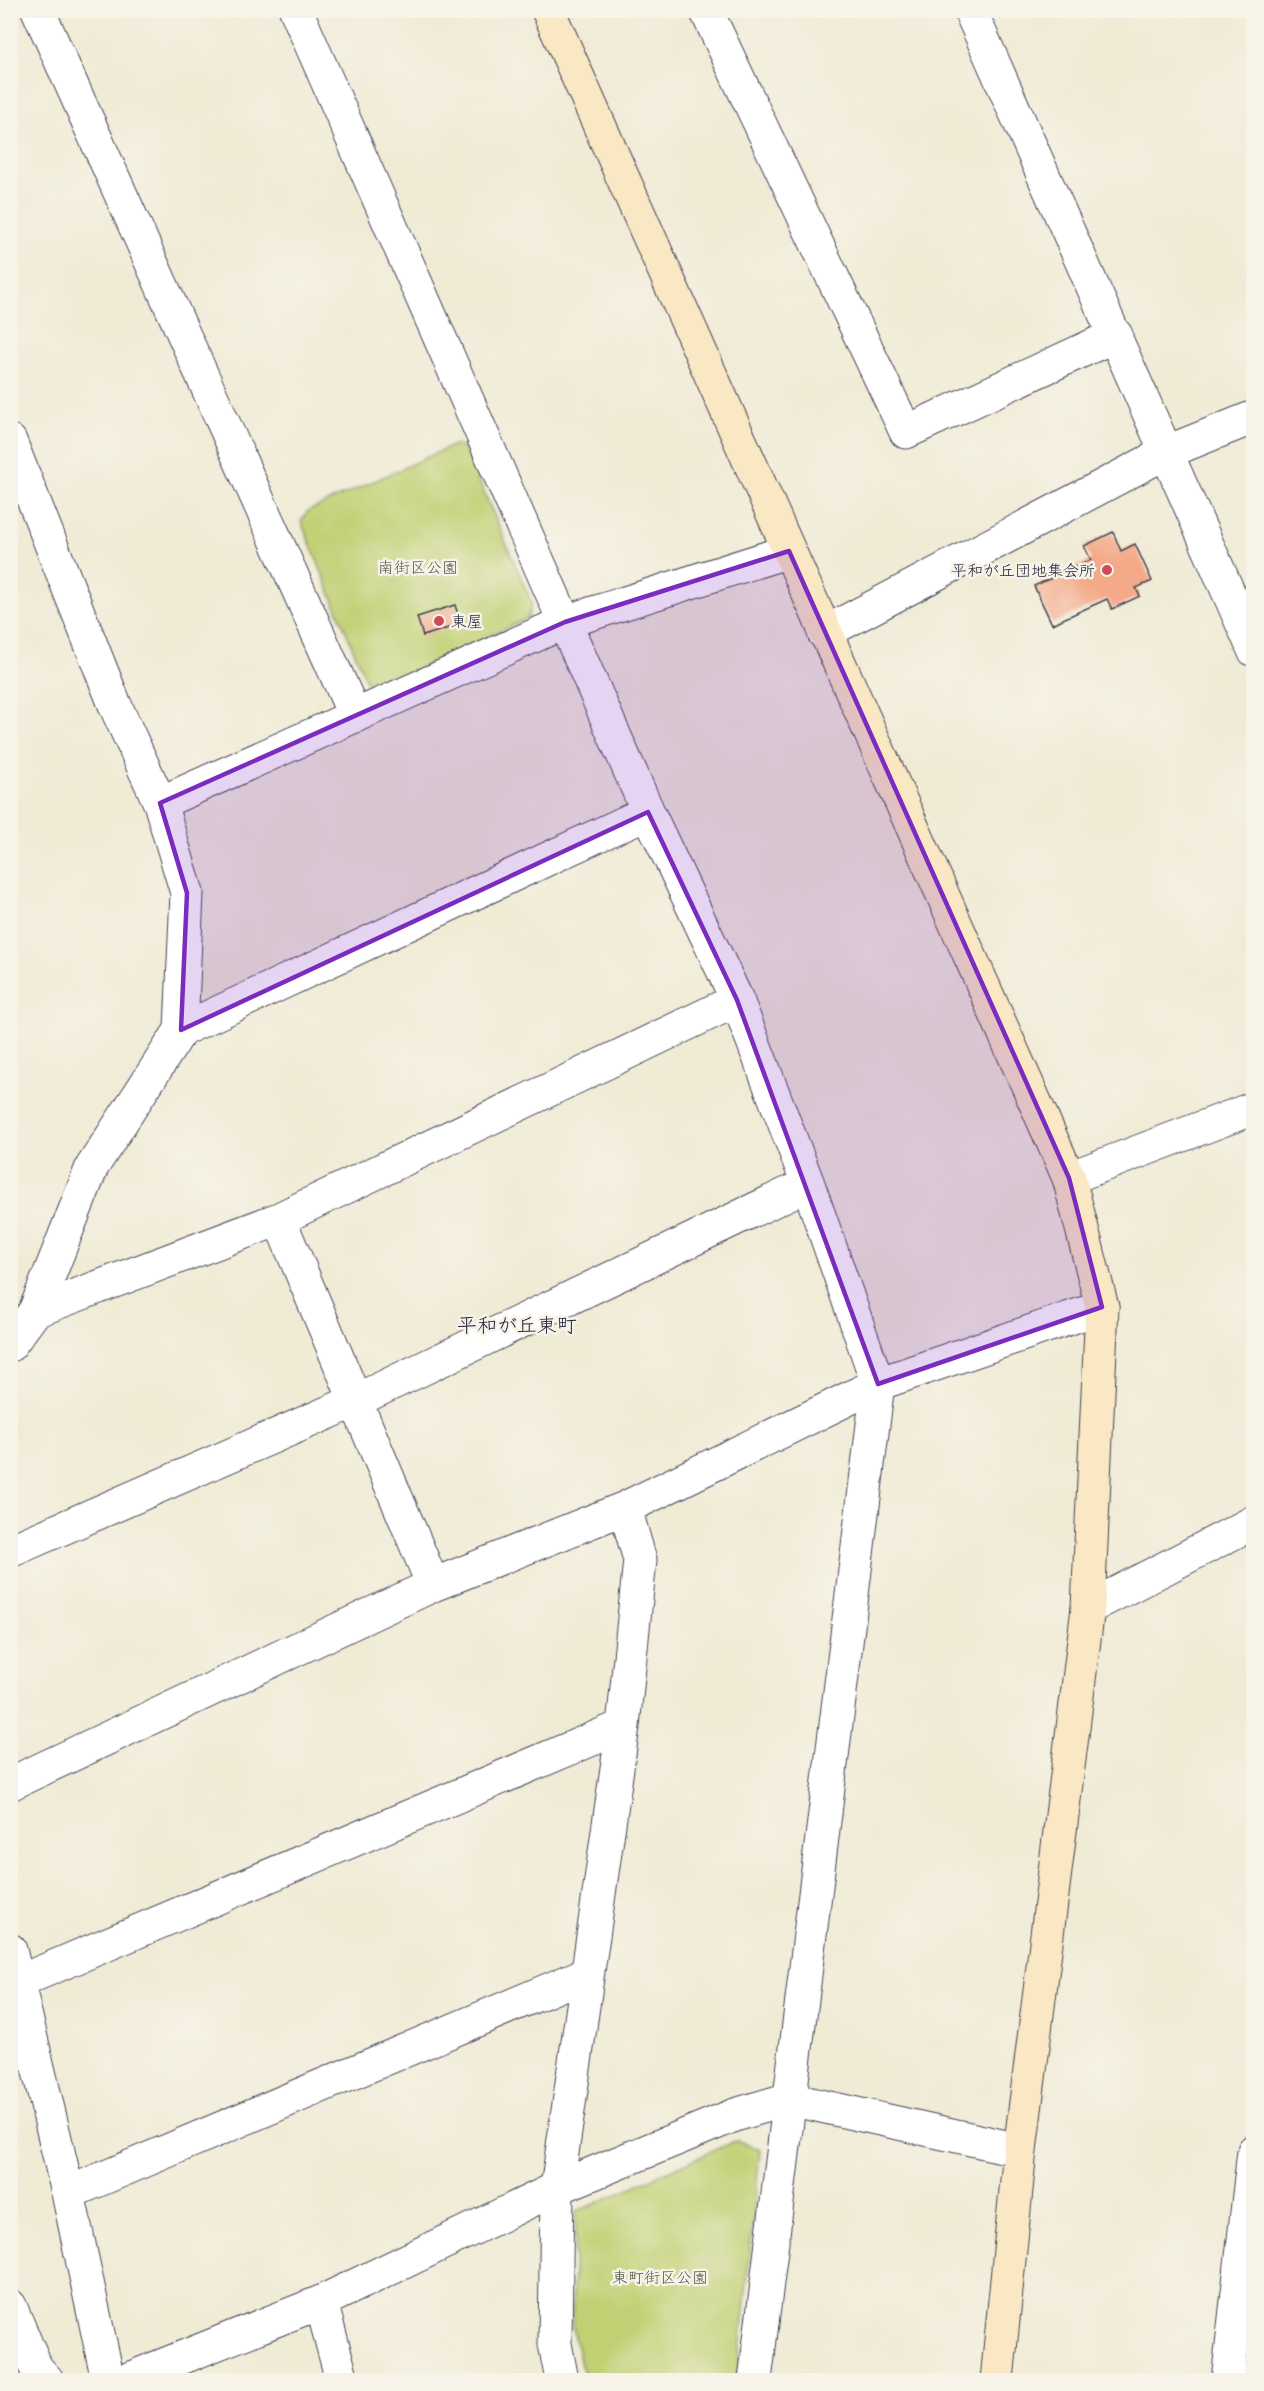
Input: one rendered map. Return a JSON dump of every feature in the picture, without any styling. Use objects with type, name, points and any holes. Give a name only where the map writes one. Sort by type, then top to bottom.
[{"type":"street","points":[[38,10],[355,716]]},
{"type":"street","points":[[296,10],[648,812],[737,1000],[808,1184],[878,1384],[755,2380]]},
{"type":"street","points":[[548,10],[1069,1178],[1102,1307],[1088,1608],[1020,2150],[997,2380]]},
{"type":"street","points":[[706,10],[906,432],[1116,335]]},
{"type":"street","points":[[970,10],[1254,650]]},
{"type":"street","points":[[824,633],[1167,452],[1254,417]]},
{"type":"street","points":[[10,441],[115,705],[160,802],[187,893],[181,1030],[92,1167],[35,1311],[10,1345]]},
{"type":"street","points":[[160,802],[565,622],[789,551]]},
{"type":"street","points":[[181,1030],[648,812]]},
{"type":"street","points":[[35,1311],[279,1219],[737,1000]]},
{"type":"street","points":[[1069,1178],[1254,1108]]},
{"type":"street","points":[[10,1551],[355,1401],[808,1184]]},
{"type":"street","points":[[279,1219],[433,1585]]},
{"type":"street","points":[[10,1784],[433,1585],[625,1508],[878,1384],[1102,1307]]},
{"type":"street","points":[[562,2380],[555,2343],[556,2188],[624,1726],[640,1560],[625,1508]]},
{"type":"street","points":[[1088,1608],[1254,1522]]},
{"type":"street","points":[[18,1982],[624,1726]]},
{"type":"street","points":[[10,1950],[68,2193],[108,2380]]},
{"type":"street","points":[[68,2193],[586,1974]]},
{"type":"street","points":[[126,2380],[321,2302],[556,2188],[735,2115],[789,2099],[1020,2150]]},
{"type":"street","points":[[1228,2380],[1254,2151]]},
{"type":"street","points":[[321,2302],[342,2380]]},
{"type":"street","points":[[10,2306],[36,2368],[47,2380]]},
{"type":"highlighted area","points":[[789,551],[1069,1178],[1102,1307],[878,1384],[737,1000],[648,812],[181,1030],[187,893],[160,803],[565,622]]},
{"type":"green space","name":"南街区公園","points":[[456,444],[466,451],[532,603],[528,618],[376,688],[367,683],[301,521],[308,511]]},
{"type":"green space","name":"東町街区公園","points":[[737,2140],[760,2150],[737,2380],[584,2380],[572,2323],[576,2212]]},
{"type":"building","name":"平和が丘団地集会所","points":[[1113,532],[1121,551],[1135,544],[1152,581],[1136,588],[1140,596],[1112,609],[1107,599],[1052,624],[1034,586],[1091,560],[1084,546]]},
{"type":"building","name":"東屋","points":[[455,605],[461,624],[423,636],[417,617]]},
{"type":"place","name":"平和が丘団地集会所","points":[[1107,570]]},
{"type":"place","name":"東屋","points":[[439,621]]},
{"type":"district","name":"平和が丘東町","points":[[517,1325]]}]
